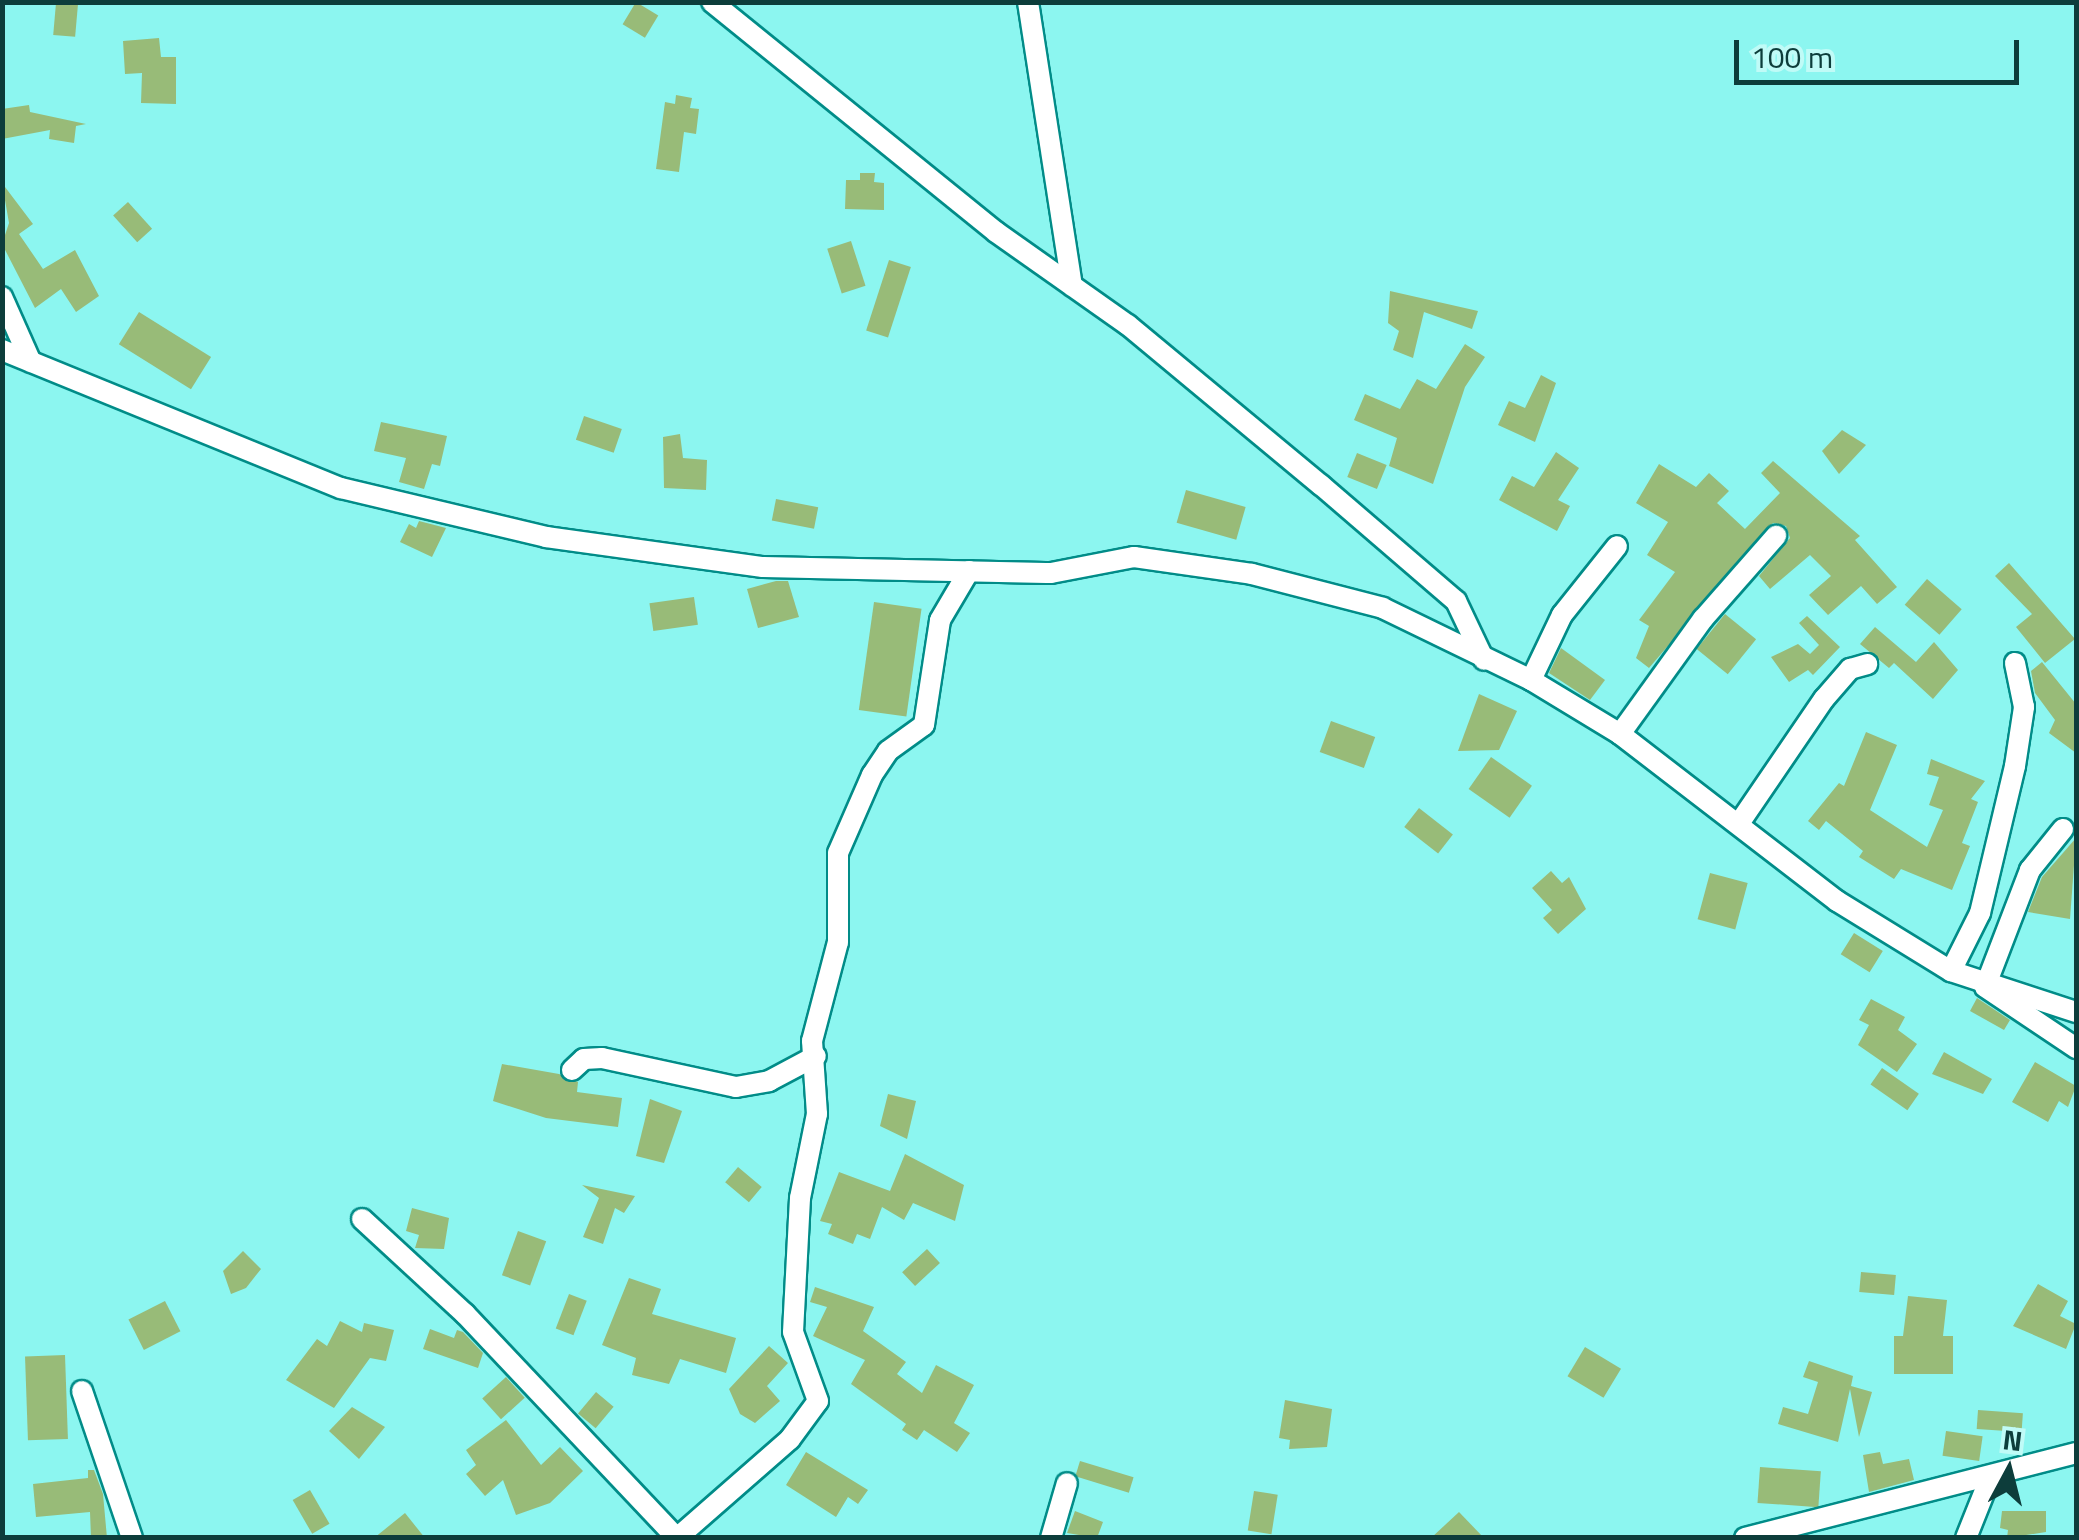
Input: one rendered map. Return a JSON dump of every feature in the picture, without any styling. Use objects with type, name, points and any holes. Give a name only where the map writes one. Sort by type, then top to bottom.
[{"type":"street","points":[[712,2],[891,150],[1128,324],[1456,601],[1484,660]]},
{"type":"street","points":[[1028,2],[1072,286]]},
{"type":"street","points":[[2,297],[30,362]]},
{"type":"street","points":[[2,350],[340,488],[546,536],[764,567],[1052,572],[1134,557],[1252,574],[1383,608],[1531,680],[1620,734],[1740,822],[1836,901],[1951,971],[1986,987],[2076,1012]]},
{"type":"street","points":[[1620,734],[1711,609],[1776,536]]},
{"type":"street","points":[[1531,680],[1562,615],[1618,546]]},
{"type":"street","points":[[362,1220],[465,1314],[677,1538],[790,1439],[818,1401],[792,1332],[800,1198],[817,1114],[812,1041],[838,942],[838,853],[872,775],[888,751],[924,725],[940,620],[969,571]]},
{"type":"street","points":[[1951,971],[1980,913],[2015,766],[2024,707],[2015,663]]},
{"type":"street","points":[[1740,822],[1824,699],[1850,669],[1867,664]]},
{"type":"street","points":[[1986,987],[2016,899],[2063,829]]},
{"type":"street","points":[[1986,987],[2076,1048]]},
{"type":"street","points":[[572,1070],[584,1059],[602,1058],[736,1087],[769,1081],[816,1056]]},
{"type":"street","points":[[82,1392],[132,1538]]},
{"type":"street","points":[[1745,1538],[2076,1453]]},
{"type":"street","points":[[1966,1538],[1990,1478]]},
{"type":"street","points":[[1051,1538],[1067,1482]]},
{"type":"building","points":[[636,2],[658,15],[645,38],[623,24]]},
{"type":"building","points":[[56,3],[78,5],[75,37],[53,35]]},
{"type":"building","points":[[159,38],[161,57],[176,57],[176,104],[141,103],[142,73],[125,74],[123,41]]},
{"type":"building","points":[[676,95],[692,98],[690,108],[699,109],[696,134],[684,132],[679,172],[656,169],[665,102],[675,104]]},
{"type":"building","points":[[29,105],[30,112],[86,124],[76,126],[74,143],[49,139],[50,130],[2,139],[2,109]]},
{"type":"building","points":[[860,173],[875,173],[874,182],[884,183],[884,210],[845,209],[846,180],[860,180]]},
{"type":"building","points":[[2,183],[33,224],[19,234],[43,269],[75,250],[99,296],[76,312],[61,289],[35,308],[2,244],[9,223]]},
{"type":"building","points":[[128,202],[152,229],[137,242],[113,215]]},
{"type":"building","points":[[851,241],[866,286],[842,293],[827,249]]},
{"type":"building","points":[[889,260],[911,267],[888,337],[866,330]]},
{"type":"building","points":[[1390,291],[1478,311],[1472,329],[1424,312],[1413,358],[1393,350],[1399,331],[1388,323]]},
{"type":"building","points":[[139,312],[211,357],[191,389],[119,344]]},
{"type":"building","points":[[1465,344],[1485,357],[1465,387],[1433,484],[1389,466],[1397,438],[1354,420],[1365,394],[1400,409],[1417,379],[1436,389]]},
{"type":"building","points":[[1541,375],[1556,383],[1535,442],[1498,425],[1509,401],[1525,408]]},
{"type":"building","points":[[584,416],[622,429],[614,453],[576,440]]},
{"type":"building","points":[[381,422],[447,436],[440,466],[432,464],[424,489],[399,482],[406,458],[374,451]]},
{"type":"building","points":[[1842,430],[1866,445],[1839,474],[1822,451]]},
{"type":"building","points":[[680,434],[683,458],[707,460],[706,490],[664,488],[663,437]]},
{"type":"building","points":[[1556,452],[1579,468],[1558,500],[1570,506],[1557,531],[1499,500],[1512,476],[1534,487]]},
{"type":"building","points":[[1357,453],[1387,465],[1377,489],[1347,477]]},
{"type":"building","points":[[1773,461],[1860,536],[1855,540],[1897,587],[1877,604],[1861,586],[1828,615],[1809,595],[1831,576],[1810,555],[1770,589],[1759,576],[1790,538],[1786,526],[1773,523],[1649,668],[1636,658],[1649,626],[1639,620],[1675,572],[1647,555],[1668,522],[1636,503],[1659,464],[1696,487],[1709,473],[1729,491],[1717,503],[1745,529],[1780,493],[1761,473]]},
{"type":"building","points":[[1186,490],[1246,507],[1236,540],[1177,523]]},
{"type":"building","points":[[776,499],[818,507],[814,529],[772,521]]},
{"type":"building","points":[[419,521],[446,528],[432,557],[400,542],[409,524],[416,528]]},
{"type":"building","points":[[2009,563],[2075,639],[2045,663],[2016,627],[2032,614],[1995,576]]},
{"type":"building","points":[[1927,579],[1962,609],[1939,635],[1905,605]]},
{"type":"building","points":[[788,581],[799,617],[758,628],[747,589]]},
{"type":"building","points":[[694,597],[698,625],[653,631],[649,603]]},
{"type":"building","points":[[874,602],[922,609],[906,717],[859,710]]},
{"type":"building","points":[[1725,614],[1756,639],[1728,674],[1697,649]]},
{"type":"building","points":[[1807,616],[1840,647],[1813,675],[1808,670],[1789,682],[1771,657],[1798,644],[1810,654],[1819,645],[1799,623]]},
{"type":"building","points":[[1875,627],[1916,662],[1934,642],[1958,670],[1933,699],[1894,663],[1889,668],[1860,644]]},
{"type":"building","points":[[1561,648],[1605,680],[1590,700],[1549,673]]},
{"type":"building","points":[[2042,662],[2076,704],[2076,753],[2049,733],[2055,720],[2035,693],[2031,671]]},
{"type":"building","points":[[1479,694],[1517,711],[1499,750],[1458,751]]},
{"type":"building","points":[[1331,721],[1375,737],[1364,768],[1320,752]]},
{"type":"building","points":[[1866,732],[1897,745],[1870,810],[1927,847],[1943,810],[1929,805],[1939,777],[1927,774],[1931,759],[1985,781],[1971,799],[1978,802],[1962,843],[1970,846],[1952,890],[1901,869],[1894,879],[1859,857],[1863,851],[1826,821],[1819,830],[1808,821],[1839,783],[1844,786]]},
{"type":"building","points":[[1491,757],[1532,786],[1510,818],[1469,789]]},
{"type":"building","points":[[1419,808],[1453,834],[1438,853],[1404,827]]},
{"type":"building","points":[[2076,838],[2070,919],[2028,912],[2042,877]]},
{"type":"building","points":[[1551,871],[1562,883],[1569,877],[1586,909],[1558,934],[1543,918],[1552,910],[1532,888]]},
{"type":"building","points":[[1710,873],[1748,883],[1735,929],[1698,919]]},
{"type":"building","points":[[1854,933],[1883,951],[1870,972],[1841,954]]},
{"type":"building","points":[[1977,998],[2010,1020],[2004,1030],[1970,1011]]},
{"type":"building","points":[[1871,999],[1905,1017],[1898,1030],[1917,1044],[1897,1072],[1858,1045],[1869,1025],[1859,1020]]},
{"type":"building","points":[[1944,1052],[1992,1079],[1983,1094],[1932,1074]]},
{"type":"building","points":[[2035,1062],[2076,1086],[2068,1107],[2059,1101],[2048,1122],[2012,1102]]},
{"type":"building","points":[[502,1064],[559,1074],[578,1082],[577,1092],[622,1098],[618,1127],[546,1118],[493,1101]]},
{"type":"building","points":[[1882,1068],[1919,1094],[1907,1110],[1871,1084]]},
{"type":"building","points":[[888,1094],[916,1101],[907,1139],[880,1126]]},
{"type":"building","points":[[650,1099],[682,1111],[664,1163],[636,1156]]},
{"type":"building","points":[[905,1154],[964,1185],[955,1221],[913,1203],[904,1220],[882,1207],[870,1239],[857,1234],[853,1244],[828,1234],[832,1224],[820,1221],[839,1172],[890,1191]]},
{"type":"building","points":[[738,1167],[762,1187],[749,1202],[725,1182]]},
{"type":"building","points":[[582,1185],[635,1196],[624,1213],[615,1208],[603,1244],[583,1237],[599,1198]]},
{"type":"building","points":[[412,1208],[449,1218],[444,1249],[415,1248],[419,1235],[406,1231]]},
{"type":"building","points":[[518,1231],[546,1241],[530,1285],[502,1275]]},
{"type":"building","points":[[927,1249],[940,1263],[915,1286],[902,1272]]},
{"type":"building","points":[[243,1251],[261,1269],[246,1288],[231,1294],[223,1271]]},
{"type":"building","points":[[1861,1272],[1896,1275],[1894,1295],[1859,1292]]},
{"type":"building","points":[[629,1278],[661,1289],[652,1314],[736,1338],[726,1373],[680,1359],[669,1384],[632,1375],[636,1358],[602,1345]]},
{"type":"building","points":[[2038,1284],[2068,1301],[2060,1316],[2076,1324],[2066,1349],[2013,1326]]},
{"type":"building","points":[[815,1287],[874,1307],[863,1331],[906,1362],[897,1374],[922,1393],[936,1365],[974,1385],[954,1423],[970,1433],[957,1452],[924,1430],[917,1440],[902,1430],[906,1424],[851,1384],[865,1360],[813,1336],[827,1307],[810,1302]]},
{"type":"building","points":[[569,1294],[587,1301],[573,1335],[556,1329]]},
{"type":"building","points":[[1908,1296],[1947,1300],[1943,1336],[1953,1336],[1953,1374],[1894,1374],[1894,1336],[1903,1336]]},
{"type":"building","points":[[165,1301],[180,1331],[144,1350],[128,1320]]},
{"type":"building","points":[[340,1321],[362,1332],[364,1323],[394,1330],[386,1361],[370,1358],[334,1408],[286,1380],[317,1339],[327,1346]]},
{"type":"building","points":[[430,1329],[454,1338],[457,1330],[463,1332],[483,1353],[478,1368],[423,1349]]},
{"type":"building","points":[[769,1346],[788,1363],[767,1386],[780,1401],[755,1423],[740,1414],[729,1389]]},
{"type":"building","points":[[1585,1347],[1621,1369],[1603,1398],[1567,1376]]},
{"type":"building","points":[[65,1355],[68,1439],[28,1440],[25,1356]]},
{"type":"building","points":[[1809,1361],[1853,1376],[1851,1386],[1872,1392],[1859,1437],[1850,1389],[1838,1442],[1778,1424],[1783,1407],[1808,1414],[1818,1382],[1803,1377]]},
{"type":"building","points":[[506,1377],[525,1398],[501,1419],[482,1398]]},
{"type":"building","points":[[596,1392],[614,1407],[596,1428],[578,1413]]},
{"type":"building","points":[[1285,1400],[1332,1409],[1327,1447],[1289,1449],[1290,1440],[1279,1438]]},
{"type":"building","points":[[352,1407],[385,1427],[359,1459],[329,1431]]},
{"type":"building","points":[[1978,1410],[2023,1413],[2022,1432],[1977,1429]]},
{"type":"building","points":[[506,1420],[541,1465],[560,1447],[583,1471],[550,1503],[516,1515],[503,1480],[485,1496],[466,1474],[476,1465],[466,1450]]},
{"type":"building","points":[[1946,1431],[1983,1436],[1979,1461],[1943,1456]]},
{"type":"building","points":[[806,1452],[868,1490],[858,1504],[848,1497],[836,1517],[786,1485]]},
{"type":"building","points":[[1880,1452],[1883,1464],[1909,1459],[1914,1480],[1869,1492],[1863,1455]]},
{"type":"building","points":[[1080,1461],[1134,1477],[1129,1493],[1075,1476]]},
{"type":"building","points":[[1760,1467],[1821,1471],[1818,1507],[1757,1503]]},
{"type":"building","points":[[88,1470],[94,1470],[103,1494],[107,1538],[91,1538],[90,1512],[36,1517],[33,1484],[88,1478]]},
{"type":"building","points":[[310,1490],[330,1524],[312,1534],[293,1500]]},
{"type":"building","points":[[1254,1491],[1278,1495],[1271,1534],[1248,1531]]},
{"type":"building","points":[[1075,1511],[1103,1522],[1097,1538],[1067,1533]]},
{"type":"building","points":[[2002,1511],[2046,1511],[2046,1532],[2007,1538],[2008,1530],[2000,1528]]},
{"type":"building","points":[[1459,1512],[1484,1538],[1431,1538]]},
{"type":"building","points":[[405,1513],[425,1538],[374,1538]]}]
